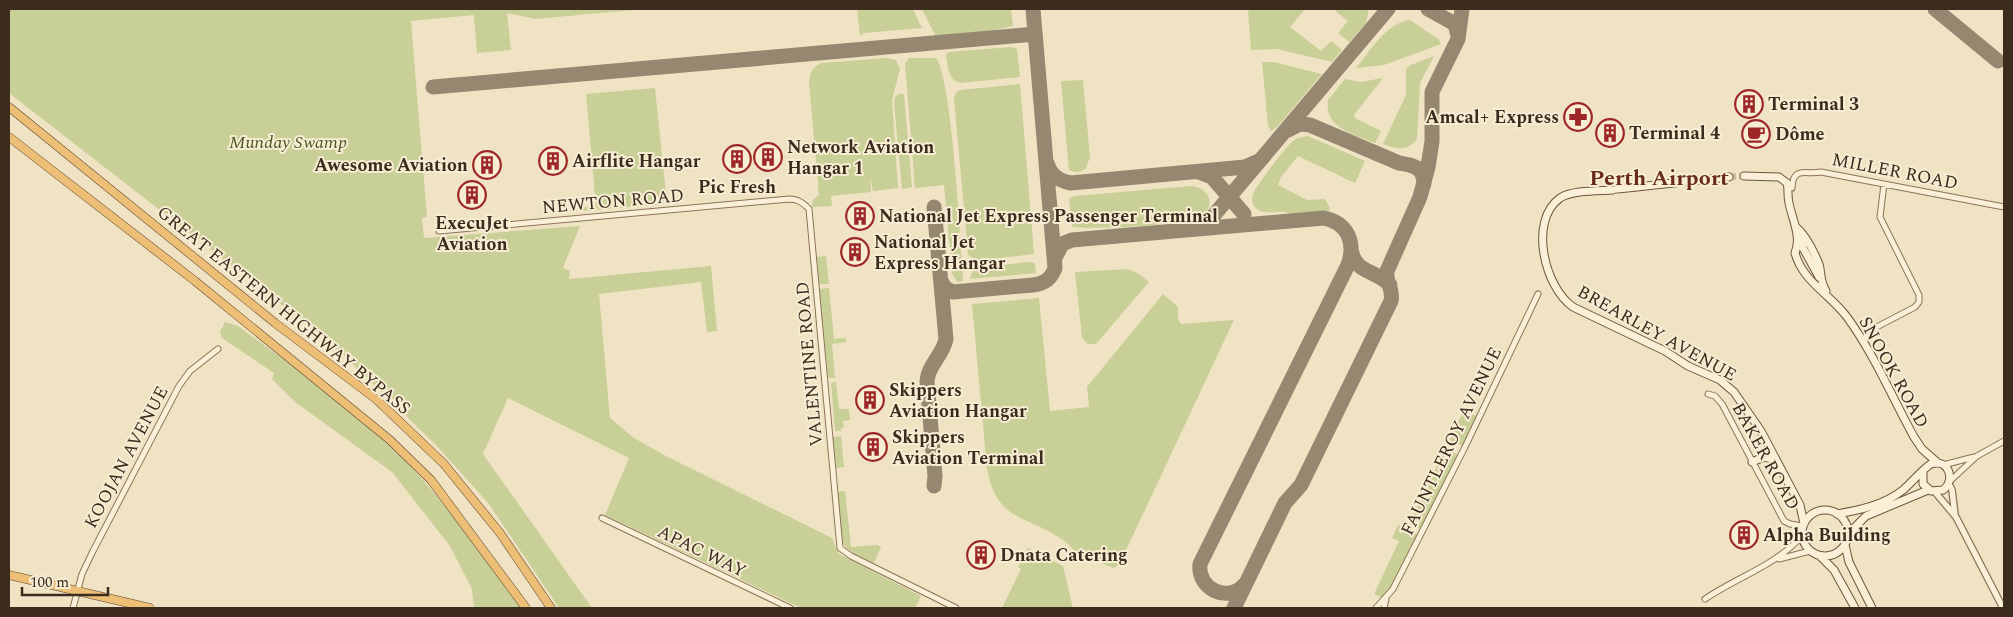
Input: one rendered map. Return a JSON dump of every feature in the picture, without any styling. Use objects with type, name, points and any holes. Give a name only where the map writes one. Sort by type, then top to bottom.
[{"type":"highway","name":"GREAT EASTERN HIGHWAY BYPASS","points":[[9,107],[275,323],[376,399],[444,464],[500,533],[551,608]]},
{"type":"highway","name":"GREAT EASTERN HIGHWAY BYPASS","points":[[9,137],[195,281],[390,440],[431,480],[526,608]]},
{"type":"highway","points":[[9,575],[150,608]]},
{"type":"main road","points":[[1744,176],[1775,177],[1785,181],[1788,188],[1789,204],[1799,230],[1803,248],[1820,283]]},
{"type":"main road","name":"BREARLEY AVENUE","points":[[1729,177],[1569,194],[1554,204],[1547,217],[1543,235],[1544,256],[1562,297],[1574,307],[1665,351],[1688,366],[1726,384],[1747,408],[1788,481],[1802,510],[1803,525]]},
{"type":"main road","points":[[1799,230],[1795,256],[1807,278],[1813,282],[1820,283]]},
{"type":"main road","points":[[1797,246],[1831,301]]},
{"type":"main road","name":"SNOOK ROAD","points":[[1820,283],[1824,295],[1846,317],[1866,346],[1914,437],[1922,449],[1940,464]]},
{"type":"main road","points":[[1752,462],[1760,458],[1770,458],[1788,481]]},
{"type":"main road","points":[[1820,556],[1835,554],[1846,542],[1855,527],[1866,516],[1931,491],[1943,490],[1950,483],[1949,471],[1940,464],[1928,466],[1902,491],[1890,498],[1866,508],[1837,514]]},
{"type":"main road","points":[[1923,472],[1923,484],[1931,491]]},
{"type":"main road","points":[[1855,608],[1834,570],[1820,556],[1810,551],[1802,536],[1803,525],[1810,516],[1820,511],[1829,511],[1837,514],[1846,524],[1849,562],[1872,608]]},
{"type":"street","name":"MILLER ROAD","points":[[1792,188],[1792,179],[1795,175],[1802,172],[1811,174],[1821,172],[2004,207]]},
{"type":"street","points":[[1866,346],[1864,339],[1869,331],[1916,307],[1919,302],[1919,296],[1880,218],[1884,184]]},
{"type":"street","name":"NEWTON ROAD","points":[[439,231],[789,199]]},
{"type":"street","name":"VALENTINE ROAD","points":[[789,199],[798,200],[809,209],[840,548],[851,556],[956,608]]},
{"type":"street","name":"FAUNTLEROY AVENUE","points":[[1376,608],[1393,589],[1538,294]]},
{"type":"street","name":"KOOJAN AVENUE","points":[[73,608],[82,574],[93,550],[179,386],[190,371],[218,349]]},
{"type":"street","name":"BAKER ROAD","points":[[1708,394],[1715,396],[1722,404],[1786,523],[1803,525]]},
{"type":"street","points":[[1940,464],[1977,456],[2004,442]]},
{"type":"street","points":[[1956,517],[1950,483],[1977,456]]},
{"type":"street","points":[[1931,491],[1956,517],[2003,608]]},
{"type":"street","name":"APAC WAY","points":[[602,518],[790,608]]},
{"type":"street","points":[[1705,600],[1776,560],[1802,536]]},
{"type":"street","points":[[1776,560],[1810,551]]},
{"type":"street","name":"FAUNTLEROY AVENUE","points":[[1384,608],[1386,599]]},
{"type":"green space","name":"Munday Swamp","points":[[9,9],[645,9],[535,19],[507,13],[511,50],[477,53],[474,15],[411,21],[427,217],[422,218],[424,238],[580,226],[563,268],[570,271],[569,279],[711,266],[717,331],[707,332],[701,282],[599,294],[610,418],[634,438],[666,456],[832,538],[839,554],[921,596],[915,608],[801,608],[605,515],[629,458],[508,398],[483,454],[592,608],[559,608],[489,504],[436,445],[331,343],[9,93]]},
{"type":"green space","points":[[857,9],[913,9],[922,28],[864,33],[860,36]]},
{"type":"green space","points":[[922,9],[1011,10],[1013,26],[936,37]]},
{"type":"green space","points":[[1248,9],[1305,9],[1290,27],[1321,51],[1331,41],[1342,50],[1332,62],[1277,49],[1251,50]]},
{"type":"green space","points":[[1333,9],[1369,9],[1366,23],[1349,42],[1338,33],[1348,21]]},
{"type":"green space","points":[[1410,20],[1438,39],[1441,44],[1384,65],[1356,68],[1386,32],[1401,22]]},
{"type":"green space","points":[[1011,47],[1017,49],[1020,77],[960,83],[951,76],[946,56],[948,52]]},
{"type":"green space","points":[[1434,56],[1420,83],[1417,139],[1405,148],[1383,144],[1406,95],[1406,69],[1411,65]]},
{"type":"green space","points":[[887,58],[896,60],[900,69],[892,100],[898,188],[873,191],[870,177],[871,192],[831,196],[832,206],[812,207],[813,200],[819,195],[809,83],[812,71],[822,63]]},
{"type":"green space","points":[[909,58],[936,58],[942,72],[947,96],[955,164],[963,281],[957,282],[952,273],[944,185],[915,188],[905,64]]},
{"type":"green space","points":[[1262,62],[1274,62],[1322,74],[1277,127],[1271,131],[1268,125]]},
{"type":"green space","points":[[1383,78],[1354,115],[1355,118],[1381,131],[1375,143],[1349,133],[1335,124],[1328,110],[1328,100],[1345,79],[1361,82]]},
{"type":"green space","points":[[1083,80],[1090,157],[1086,168],[1080,172],[1075,172],[1069,170],[1061,81]]},
{"type":"green space","points":[[1020,84],[1034,254],[975,261],[968,254],[954,98],[956,92],[961,90]]},
{"type":"green space","points":[[655,88],[667,204],[580,211],[579,208],[596,206],[586,94]]},
{"type":"green space","points":[[899,94],[904,94],[912,187],[902,189],[894,103],[895,97]]},
{"type":"green space","points":[[1308,136],[1365,161],[1355,183],[1298,156],[1281,177],[1278,185],[1307,200],[1325,199],[1330,208],[1329,211],[1290,214],[1286,212],[1260,211],[1252,202],[1252,198],[1260,182],[1293,141]]},
{"type":"green space","points":[[1192,186],[1206,193],[1210,203],[1205,213],[1192,220],[1123,227],[1072,227],[1069,199],[1074,196]]},
{"type":"green space","points":[[826,256],[829,284],[819,284],[817,257]]},
{"type":"green space","points":[[1028,262],[1035,263],[1036,273],[970,279],[972,272],[978,268]]},
{"type":"green space","points":[[1127,269],[1139,274],[1149,282],[1096,344],[1088,344],[1082,338],[1075,272]]},
{"type":"green space","points":[[829,288],[834,339],[846,338],[846,342],[832,344],[835,378],[828,378],[819,289]]},
{"type":"green space","points":[[1163,294],[1178,307],[1178,319],[1181,324],[1234,320],[1119,565],[1113,568],[1095,560],[1081,560],[1066,542],[1015,515],[998,499],[987,469],[972,304],[1039,298],[1050,411],[1089,407],[1087,387]]},
{"type":"green space","points":[[225,322],[238,326],[318,384],[357,415],[393,448],[444,505],[521,608],[474,608],[472,589],[450,546],[392,472],[295,402],[272,379],[274,373],[222,338],[220,332]]},
{"type":"green space","points":[[836,382],[839,409],[849,409],[850,420],[843,421],[844,428],[841,428],[841,431],[835,431],[831,383]]},
{"type":"green space","points":[[1464,410],[1479,417],[1465,447],[1450,440]]},
{"type":"green space","points":[[841,436],[844,467],[835,468],[832,437]]},
{"type":"green space","points":[[1446,448],[1458,455],[1421,529],[1409,524]]},
{"type":"green space","points":[[845,491],[851,547],[877,545],[881,547],[874,563],[850,551],[843,544],[837,492]]},
{"type":"green space","points":[[1398,525],[1418,535],[1387,596],[1381,597],[1374,594],[1399,541],[1392,538]]},
{"type":"green space","points":[[1028,548],[1063,566],[1073,608],[1002,608],[1021,569],[1018,567]]},
{"type":"taxiway","points":[[941,281],[945,288],[953,292],[1033,285],[1047,280],[1055,268],[1033,9]]},
{"type":"taxiway","points":[[1203,228],[1388,9]]},
{"type":"taxiway","points":[[1428,9],[1455,24],[1458,36]]},
{"type":"taxiway","points":[[1234,608],[1285,503],[1301,485],[1391,301],[1392,297],[1387,279],[1387,271],[1420,197],[1428,167],[1432,141],[1432,92],[1458,39],[1462,9]]},
{"type":"taxiway","points":[[1935,9],[1998,61]]},
{"type":"taxiway","points":[[433,87],[1035,34]]},
{"type":"taxiway","points":[[1288,130],[1300,124],[1310,125],[1399,163],[1417,168],[1424,178],[1424,184]]},
{"type":"taxiway","points":[[1047,163],[1056,177],[1071,183],[1245,167],[1259,161]]},
{"type":"taxiway","points":[[1199,172],[1212,177],[1244,214]]},
{"type":"taxiway","points":[[934,207],[946,339],[930,370],[927,381],[935,476],[934,486]]},
{"type":"taxiway","points":[[1055,258],[1062,244],[1072,240],[1324,218],[1339,224],[1348,235],[1351,249],[1348,265],[1200,564],[1200,573],[1203,580],[1208,587],[1215,591],[1230,593],[1238,590],[1245,584]]},
{"type":"taxiway","points":[[1352,253],[1354,260],[1358,264],[1390,285]]},
{"type":"tunnel","points":[[1729,177],[1744,176]]},
{"type":"place","name":"Terminal 3","points":[[1749,104]]},
{"type":"place","name":"Amcal+ Express","points":[[1578,117]]},
{"type":"place","name":"Terminal 4","points":[[1610,133]]},
{"type":"place","name":"Dôme","points":[[1756,134]]},
{"type":"place","name":"Network Aviation Hangar 1","points":[[768,157]]},
{"type":"place","name":"Pic Fresh","points":[[737,159]]},
{"type":"place","name":"Airflite Hangar","points":[[553,161]]},
{"type":"place","name":"Awesome Aviation","points":[[487,165]]},
{"type":"place","name":"ExecuJet Aviation","points":[[472,195]]},
{"type":"place","name":"National Jet Express Passenger Terminal","points":[[860,216]]},
{"type":"place","name":"National Jet Express Hangar","points":[[855,252]]},
{"type":"place","name":"Skippers Aviation Hangar","points":[[870,400]]},
{"type":"place","name":"Skippers Aviation Terminal","points":[[873,447]]},
{"type":"place","name":"Alpha Building","points":[[1744,535]]},
{"type":"place","name":"Dnata Catering","points":[[981,555]]},
{"type":"district","name":"Perth Airport","points":[[1659,177]]}]
